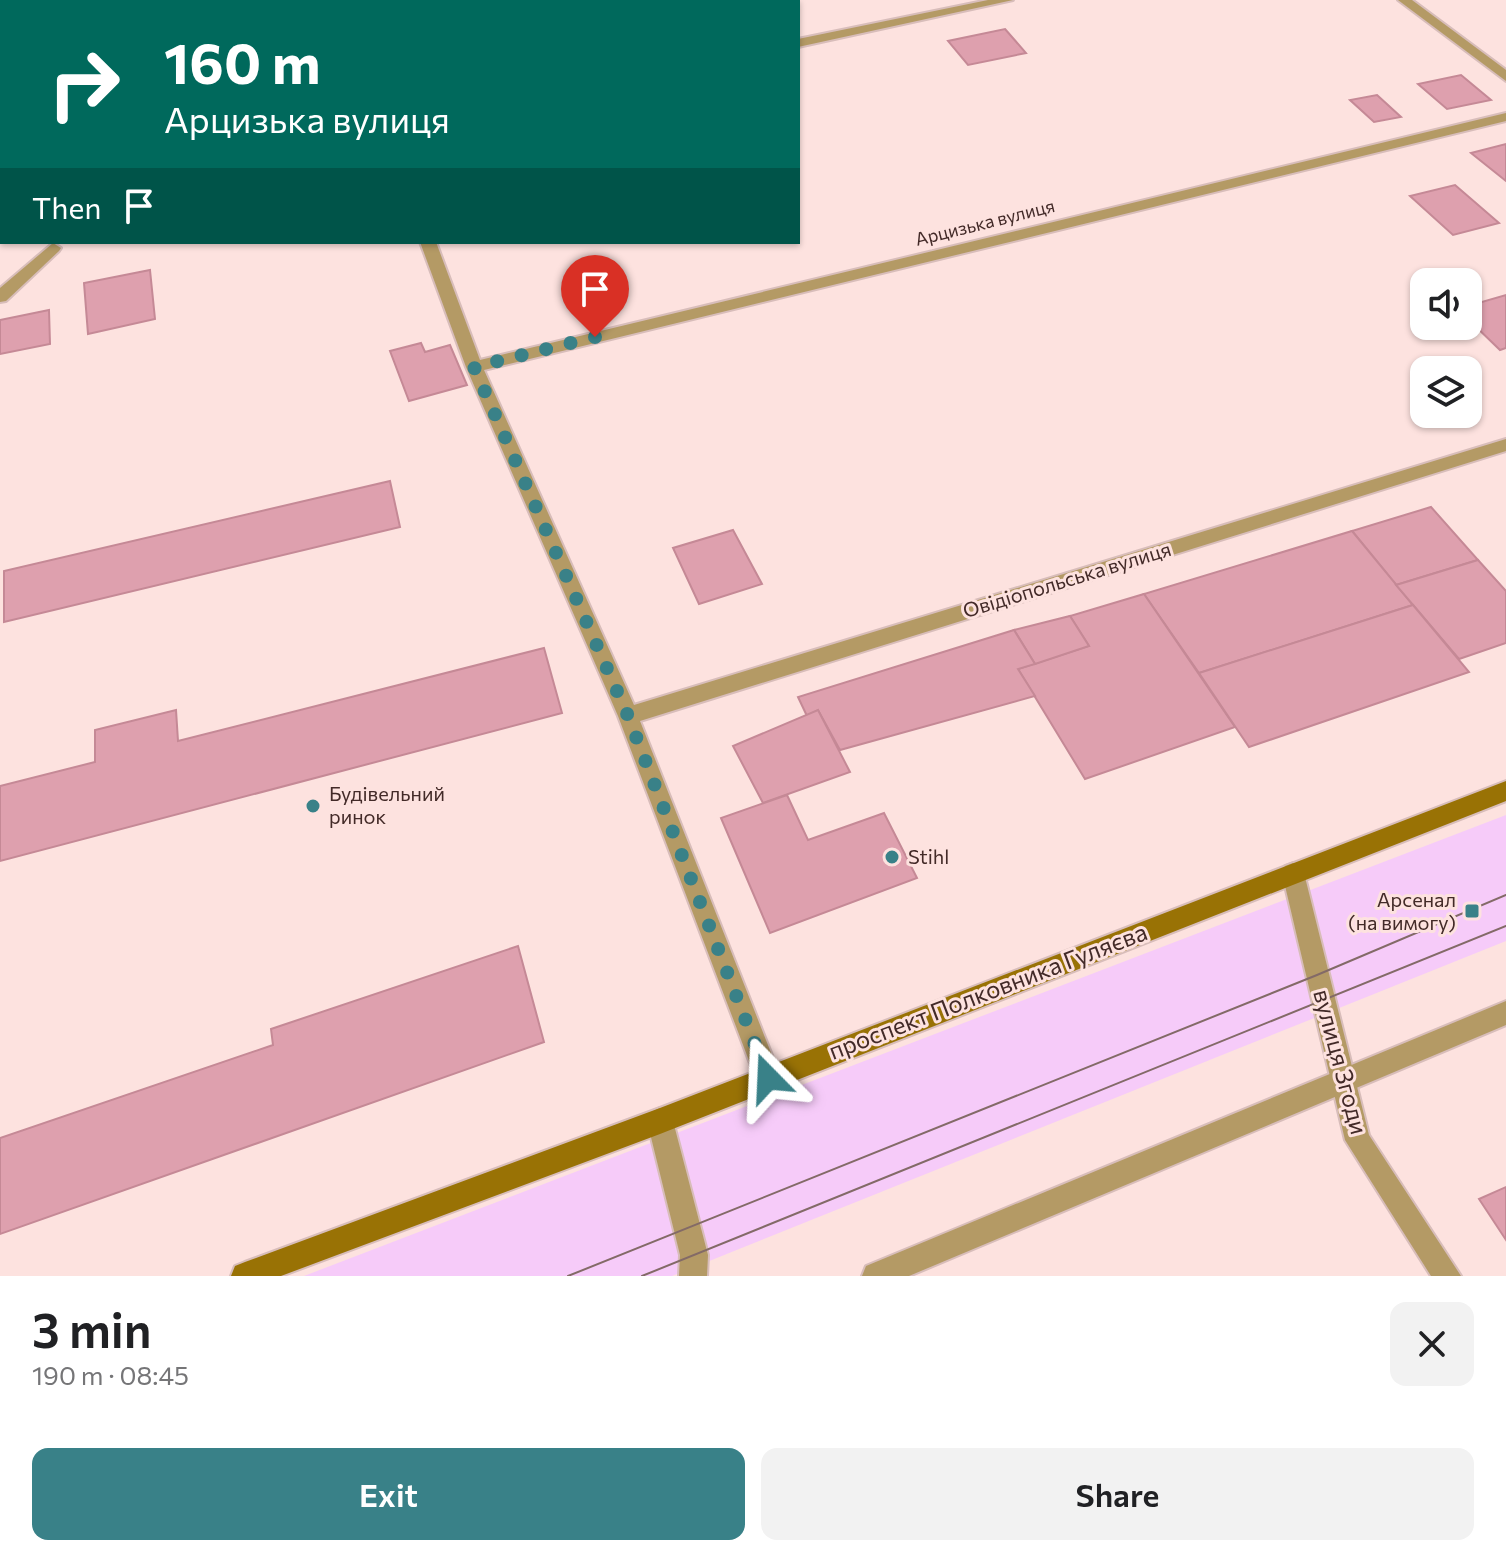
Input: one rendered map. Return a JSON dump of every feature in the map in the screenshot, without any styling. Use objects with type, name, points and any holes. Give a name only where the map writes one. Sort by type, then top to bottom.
[{"type":"main road","name":"проспект Полковника Гуляєва","points":[[245,1276],[660,1121],[1506,791]]},
{"type":"street","points":[[800,43],[1007,0]]},
{"type":"street","points":[[1404,0],[1506,77]]},
{"type":"street","name":"Арцизька вулиця","points":[[474,367],[1506,117]]},
{"type":"street","points":[[429,244],[474,367],[628,716],[768,1078]]},
{"type":"street","points":[[0,297],[53,248]]},
{"type":"street","name":"Овідіопольська вулиця","points":[[628,716],[1506,445]]},
{"type":"street","name":"вулиця Згоди","points":[[1293,873],[1358,1140],[1447,1276]]},
{"type":"street","points":[[876,1276],[1506,1013]]},
{"type":"street","points":[[660,1121],[694,1255],[693,1276]]},
{"type":"shaded area","points":[[1506,815],[1506,941],[672,1276],[304,1276]]},
{"type":"building","points":[[1005,29],[1026,53],[968,65],[948,41]]},
{"type":"building","points":[[1461,75],[1491,100],[1447,109],[1418,84]]},
{"type":"building","points":[[1377,95],[1401,117],[1374,122],[1350,100]]},
{"type":"building","points":[[1506,144],[1506,181],[1471,153]]},
{"type":"building","points":[[1455,185],[1499,223],[1453,235],[1410,196]]},
{"type":"building","points":[[150,270],[155,319],[88,334],[84,283]]},
{"type":"building","points":[[1506,295],[1506,348],[1500,350],[1482,333],[1482,302]]},
{"type":"building","points":[[49,310],[50,344],[0,354],[0,320]]},
{"type":"building","points":[[421,343],[425,352],[450,345],[467,385],[409,401],[390,351]]},
{"type":"building","points":[[390,481],[400,527],[4,622],[4,571]]},
{"type":"building","points":[[1431,507],[1478,560],[1396,585],[1352,531]]},
{"type":"building","points":[[733,530],[762,584],[699,604],[673,548]]},
{"type":"building","points":[[1352,531],[1413,605],[1199,673],[1144,594]]},
{"type":"building","points":[[1478,560],[1506,591],[1506,643],[1459,659],[1396,585]]},
{"type":"building","points":[[1144,594],[1235,727],[1085,779],[1018,669],[1089,646],[1070,616]]},
{"type":"building","points":[[1413,605],[1469,672],[1249,747],[1199,673]]},
{"type":"building","points":[[1070,616],[1089,646],[1035,664],[1014,630]]},
{"type":"building","points":[[1014,630],[1035,664],[1018,669],[1035,696],[840,750],[818,710],[807,716],[798,697]]},
{"type":"building","points":[[544,648],[562,713],[0,861],[0,786],[95,762],[95,730],[176,710],[178,741]]},
{"type":"building","points":[[818,710],[850,772],[763,803],[733,746]]},
{"type":"building","points":[[787,795],[808,840],[884,813],[917,878],[770,933],[721,818]]},
{"type":"building","points":[[518,946],[544,1042],[0,1234],[0,1138],[273,1045],[271,1029]]},
{"type":"building","points":[[1506,1187],[1506,1240],[1479,1199]]},
{"type":"tram line","points":[[568,1276],[1317,975],[1506,895]]},
{"type":"tram line","points":[[642,1276],[1506,926]]},
{"type":"place","name":"Будівельний ринок","points":[[313,806]]},
{"type":"place","name":"Stihl","points":[[892,857]]},
{"type":"place","name":"Арсенал (на вимогу)","points":[[1472,911]]},
{"type":"route","points":[[595,337],[474,367],[628,716],[768,1078]]}]
